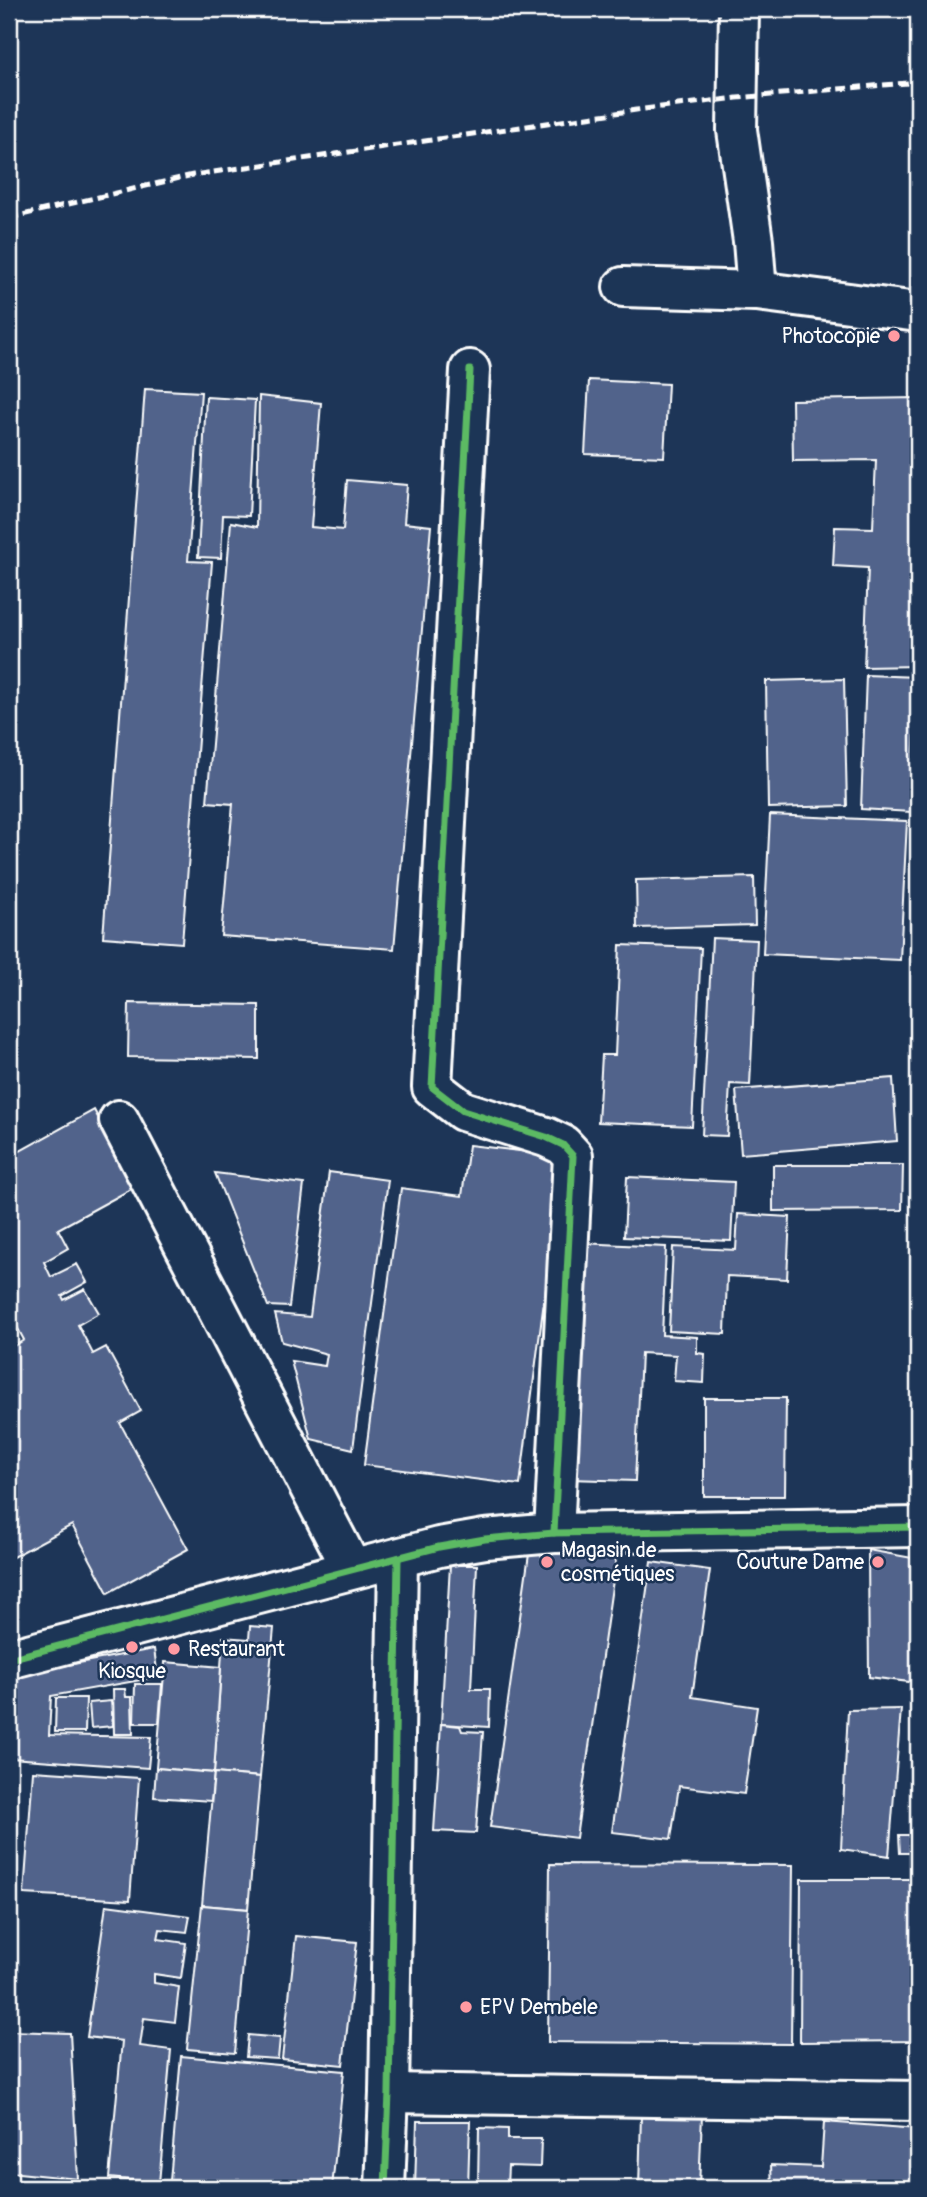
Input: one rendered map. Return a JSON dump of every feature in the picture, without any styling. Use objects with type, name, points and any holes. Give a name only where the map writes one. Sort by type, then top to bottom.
[{"type":"street","points":[[739,9],[737,130],[753,240],[757,291]]},
{"type":"street","points":[[623,287],[757,291],[918,312]]},
{"type":"street","points":[[470,370],[432,1087],[463,1111],[546,1137],[563,1145],[573,1156],[554,1533]]},
{"type":"street","points":[[119,1120],[352,1569]]},
{"type":"street","points":[[9,1659],[439,1547],[485,1539],[554,1533],[918,1527]]},
{"type":"street","points":[[385,2188],[398,1558]]},
{"type":"street","points":[[389,2093],[918,2101]]},
{"type":"building","points":[[589,380],[668,384],[664,457],[585,454]]},
{"type":"building","points":[[145,389],[201,392],[188,561],[212,562],[182,943],[103,937]]},
{"type":"building","points":[[259,396],[321,403],[311,527],[343,530],[347,480],[407,485],[404,523],[431,526],[394,949],[221,936],[233,804],[207,802],[231,522],[257,527]]},
{"type":"building","points":[[206,397],[255,400],[249,516],[223,515],[221,558],[198,557]]},
{"type":"building","points":[[918,398],[918,666],[864,667],[868,568],[833,566],[835,527],[873,528],[876,460],[793,461],[792,400]]},
{"type":"building","points":[[866,675],[917,677],[911,812],[861,809]]},
{"type":"building","points":[[844,679],[847,806],[768,808],[766,681]]},
{"type":"building","points":[[770,815],[907,821],[900,960],[763,954]]},
{"type":"building","points":[[754,877],[755,925],[637,928],[636,880]]},
{"type":"building","points":[[712,938],[757,940],[750,1085],[730,1084],[727,1136],[702,1135]]},
{"type":"building","points":[[620,945],[701,948],[692,1126],[598,1122],[602,1055],[615,1055]]},
{"type":"building","points":[[129,1003],[259,1005],[259,1059],[128,1057]]},
{"type":"building","points":[[893,1078],[897,1141],[741,1154],[736,1090]]},
{"type":"building","points":[[94,1110],[135,1187],[58,1229],[68,1248],[44,1262],[51,1277],[77,1264],[87,1282],[62,1296],[64,1300],[85,1289],[99,1313],[78,1325],[93,1354],[106,1347],[141,1411],[120,1423],[188,1549],[108,1593],[72,1525],[9,1559],[9,1349],[24,1340],[9,1312],[9,1157]]},
{"type":"building","points":[[469,1145],[563,1156],[520,1485],[364,1465],[401,1188],[462,1196]]},
{"type":"building","points":[[773,1165],[903,1165],[902,1210],[773,1211]]},
{"type":"building","points":[[329,1172],[388,1180],[353,1449],[311,1439],[291,1361],[325,1366],[327,1354],[282,1342],[275,1314],[310,1317]]},
{"type":"building","points":[[215,1173],[304,1184],[289,1307],[268,1306]]},
{"type":"building","points":[[627,1177],[734,1182],[731,1241],[624,1237]]},
{"type":"building","points":[[738,1214],[790,1217],[787,1279],[727,1276],[725,1334],[669,1331],[673,1247],[736,1250]]},
{"type":"building","points":[[580,1243],[666,1247],[662,1335],[697,1337],[697,1353],[705,1354],[704,1383],[674,1381],[676,1355],[641,1353],[635,1481],[569,1479]]},
{"type":"building","points":[[704,1398],[786,1398],[785,1496],[704,1496]]},
{"type":"building","points":[[530,1547],[616,1559],[576,1838],[490,1827]]},
{"type":"building","points":[[868,1550],[918,1559],[918,1683],[869,1677]]},
{"type":"building","points":[[651,1562],[710,1570],[692,1697],[757,1707],[744,1794],[679,1786],[671,1839],[612,1832]]},
{"type":"building","points":[[450,1565],[477,1565],[471,1689],[490,1689],[489,1727],[441,1724]]},
{"type":"building","points":[[250,1626],[274,1628],[260,1777],[214,1773],[223,1637],[249,1639]]},
{"type":"building","points":[[154,1649],[158,1677],[51,1696],[49,1735],[151,1737],[148,1768],[11,1758],[14,1675]]},
{"type":"building","points":[[165,1662],[221,1667],[214,1773],[156,1768]]},
{"type":"building","points":[[135,1684],[162,1684],[159,1723],[134,1723]]},
{"type":"building","points":[[113,1689],[125,1689],[126,1697],[132,1697],[133,1734],[114,1734]]},
{"type":"building","points":[[56,1698],[86,1698],[85,1732],[55,1732]]},
{"type":"building","points":[[111,1701],[113,1726],[91,1728],[89,1703]]},
{"type":"building","points":[[901,1709],[889,1856],[841,1849],[848,1710]]},
{"type":"building","points":[[441,1724],[460,1726],[462,1731],[483,1732],[476,1833],[434,1831]]},
{"type":"building","points":[[156,1768],[214,1773],[211,1801],[154,1797]]},
{"type":"building","points":[[33,1771],[139,1778],[130,1900],[24,1894]]},
{"type":"building","points":[[214,1773],[260,1777],[248,1909],[202,1905]]},
{"type":"building","points":[[899,1835],[918,1835],[918,1853],[900,1853]]},
{"type":"building","points":[[550,1864],[793,1865],[791,2044],[548,2042]]},
{"type":"building","points":[[801,1879],[918,1879],[918,2041],[800,2042]]},
{"type":"building","points":[[106,1905],[190,1916],[187,1932],[160,1929],[158,1939],[186,1943],[181,1978],[154,1974],[154,1983],[179,1987],[175,2022],[144,2018],[140,2046],[171,2050],[159,2183],[109,2178],[122,2041],[87,2037]]},
{"type":"building","points":[[202,1905],[248,1909],[235,2053],[187,2049]]},
{"type":"building","points":[[296,1936],[357,1942],[343,2065],[282,2059]]},
{"type":"building","points":[[10,2031],[70,2033],[78,2179],[9,2172]]},
{"type":"building","points":[[248,2035],[280,2038],[278,2059],[246,2057]]},
{"type":"building","points":[[181,2056],[344,2071],[332,2188],[258,2188],[170,2181]]},
{"type":"building","points":[[641,2114],[702,2115],[699,2188],[639,2188]]},
{"type":"building","points":[[417,2121],[470,2121],[468,2188],[415,2188]]},
{"type":"building","points":[[824,2122],[918,2129],[918,2188],[772,2188],[771,2165],[821,2167]]},
{"type":"building","points":[[479,2128],[508,2129],[508,2139],[541,2139],[540,2167],[508,2166],[507,2186],[478,2185]]},
{"type":"railway","points":[[9,218],[193,175],[636,110],[918,82]]},
{"type":"cycle path","points":[[470,370],[432,1087],[463,1111],[546,1137],[563,1145],[573,1156],[554,1533]]},
{"type":"cycle path","points":[[9,1659],[439,1547],[485,1539],[554,1533],[918,1527]]},
{"type":"cycle path","points":[[385,2188],[398,1558]]},
{"type":"place","name":"Photocopie","points":[[894,336]]},
{"type":"place","name":"Magasin de cosmétiques","points":[[547,1562]]},
{"type":"place","name":"Couture Dame","points":[[878,1562]]},
{"type":"place","name":"Kiosque","points":[[132,1647]]},
{"type":"place","name":"Restaurant","points":[[174,1649]]},
{"type":"place","name":"EPV Dembele","points":[[466,2007]]}]
